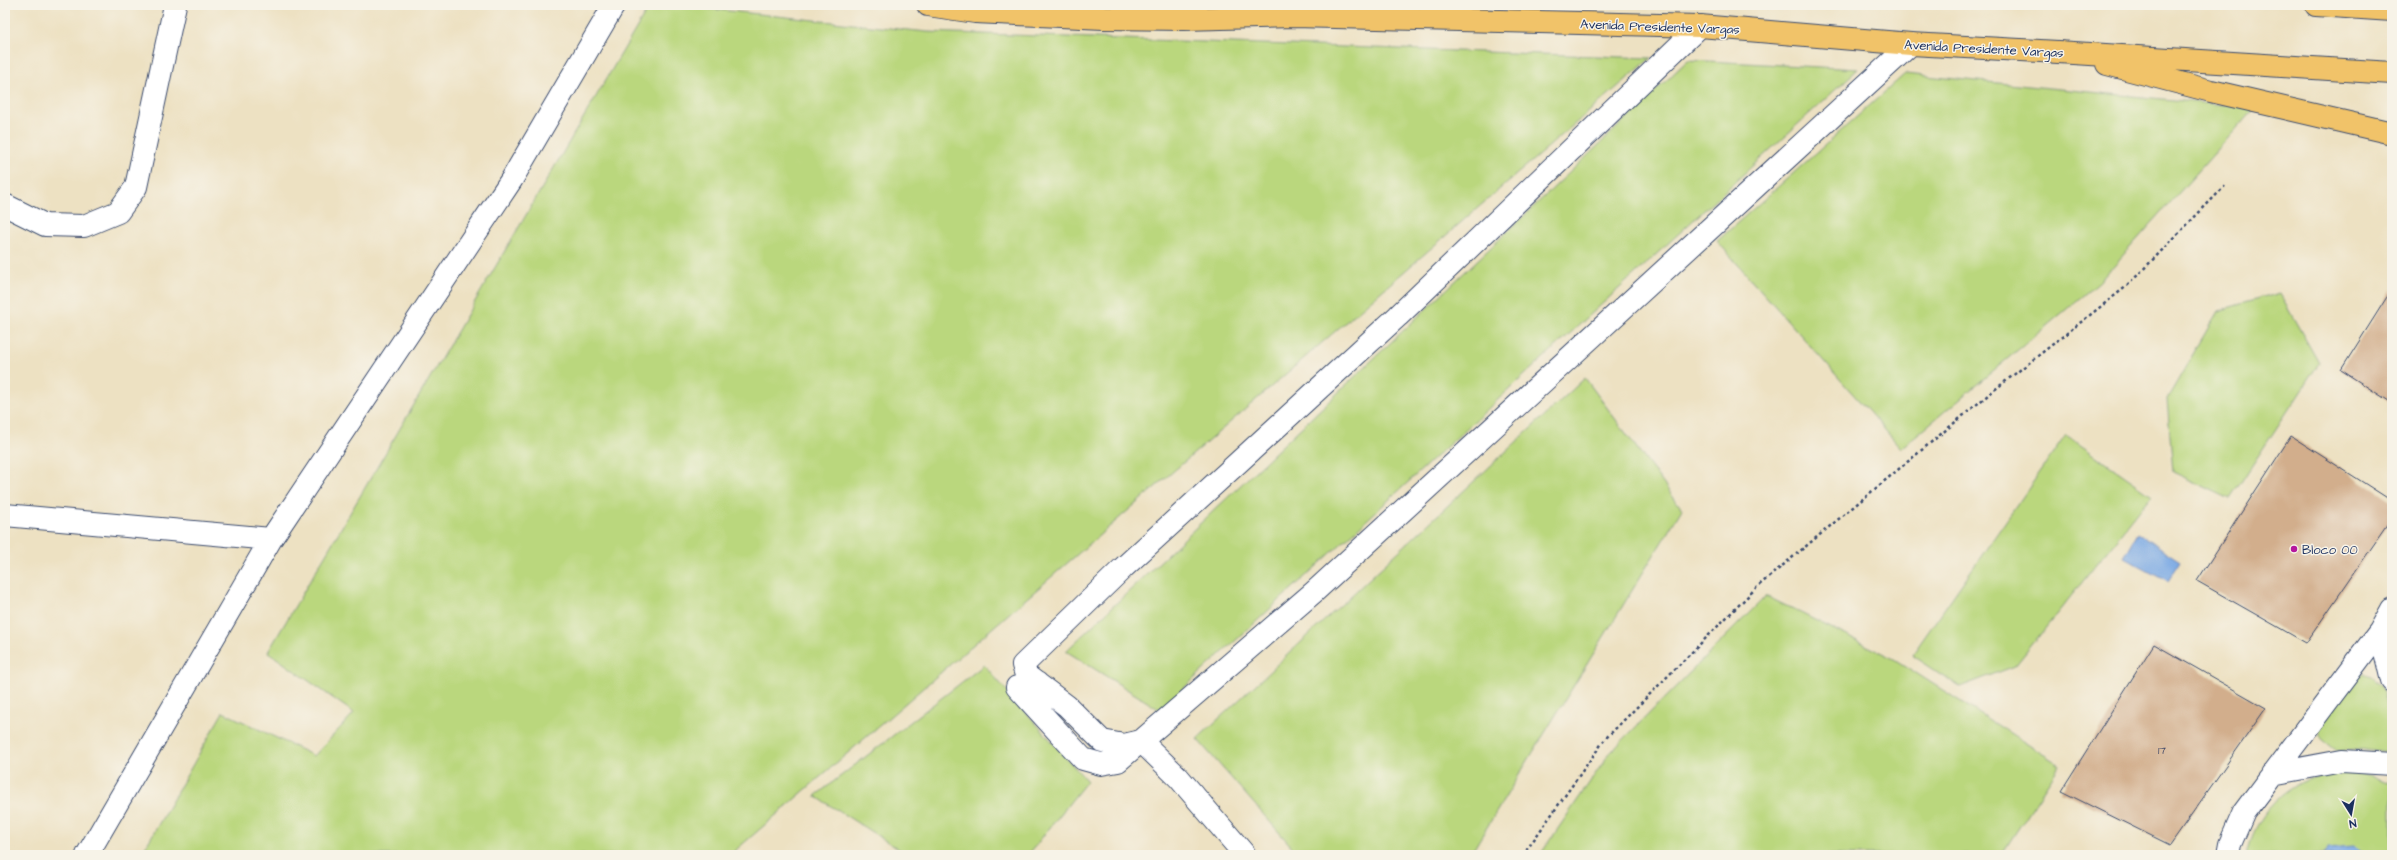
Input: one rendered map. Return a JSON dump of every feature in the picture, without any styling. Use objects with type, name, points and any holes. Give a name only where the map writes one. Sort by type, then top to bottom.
[{"type":"main road","name":"Avenida Presidente Vargas","points":[[928,5],[975,12],[1104,18],[1177,12],[1700,26],[1910,44],[2392,73]]},
{"type":"main road","points":[[975,12],[1020,10],[1035,5]]},
{"type":"main road","points":[[2316,5],[2392,10]]},
{"type":"main road","points":[[2058,52],[2211,92],[2392,133]]},
{"type":"street","points":[[5,205],[45,225],[84,226],[118,212],[136,187],[175,5]]},
{"type":"street","points":[[87,855],[271,539],[512,179],[614,5]]},
{"type":"street","points":[[1700,26],[1398,316],[1123,568],[1023,665],[1026,675],[1067,706],[1102,741],[1124,745],[1141,741],[1320,587],[1910,44]]},
{"type":"street","points":[[5,515],[271,539]]},
{"type":"street","points":[[2228,855],[2230,844],[2244,812],[2380,631],[2392,609]]},
{"type":"street","points":[[2380,631],[2392,681]]},
{"type":"street","points":[[1141,741],[1179,778],[1245,855]]},
{"type":"street","points":[[2272,774],[2342,761],[2392,764]]},
{"type":"path","points":[[1523,855],[1604,739],[1758,586],[1988,395],[2127,286],[2225,186]]},
{"type":"green space","points":[[650,5],[673,5],[927,32],[1651,58],[730,855],[141,855],[223,712],[314,756],[354,713],[268,652]]},
{"type":"green space","points":[[1688,60],[1858,69],[1160,710],[1066,651]]},
{"type":"green space","points":[[1905,74],[2255,108],[2099,282],[1901,448],[1717,241]]},
{"type":"green space","points":[[2279,293],[2319,363],[2230,499],[2173,472],[2167,399],[2218,311]]},
{"type":"green space","points":[[1585,378],[1682,509],[1470,855],[1299,855],[1197,739]]},
{"type":"green space","points":[[2066,435],[2152,495],[2015,666],[1960,687],[1912,655]]},
{"type":"green space","points":[[1766,596],[1894,659],[2060,765],[2001,855],[1540,855],[1609,754]]},
{"type":"green space","points":[[984,665],[1087,781],[1028,855],[908,855],[815,796]]},
{"type":"green space","points":[[2364,674],[2371,677],[2382,687],[2387,709],[2392,718],[2392,751],[2387,753],[2359,749],[2337,751],[2322,739],[2320,729],[2353,678]]},
{"type":"green space","points":[[2359,773],[2392,783],[2392,855],[2247,855],[2256,827],[2264,815],[2274,803],[2296,785],[2328,774]]},
{"type":"water","points":[[2138,533],[2181,561],[2168,581],[2124,557]]},
{"type":"water","points":[[2355,846],[2369,855],[2324,855],[2327,848]]},
{"type":"building","points":[[2392,289],[2392,403],[2341,370]]},
{"type":"building","name":"Bloco 00","points":[[2291,436],[2392,501],[2392,518],[2306,643],[2197,581]]},
{"type":"building","points":[[2154,644],[2266,708],[2170,845],[2061,791]]},
{"type":"place","name":"Bloco 00","points":[[2294,549]]}]
